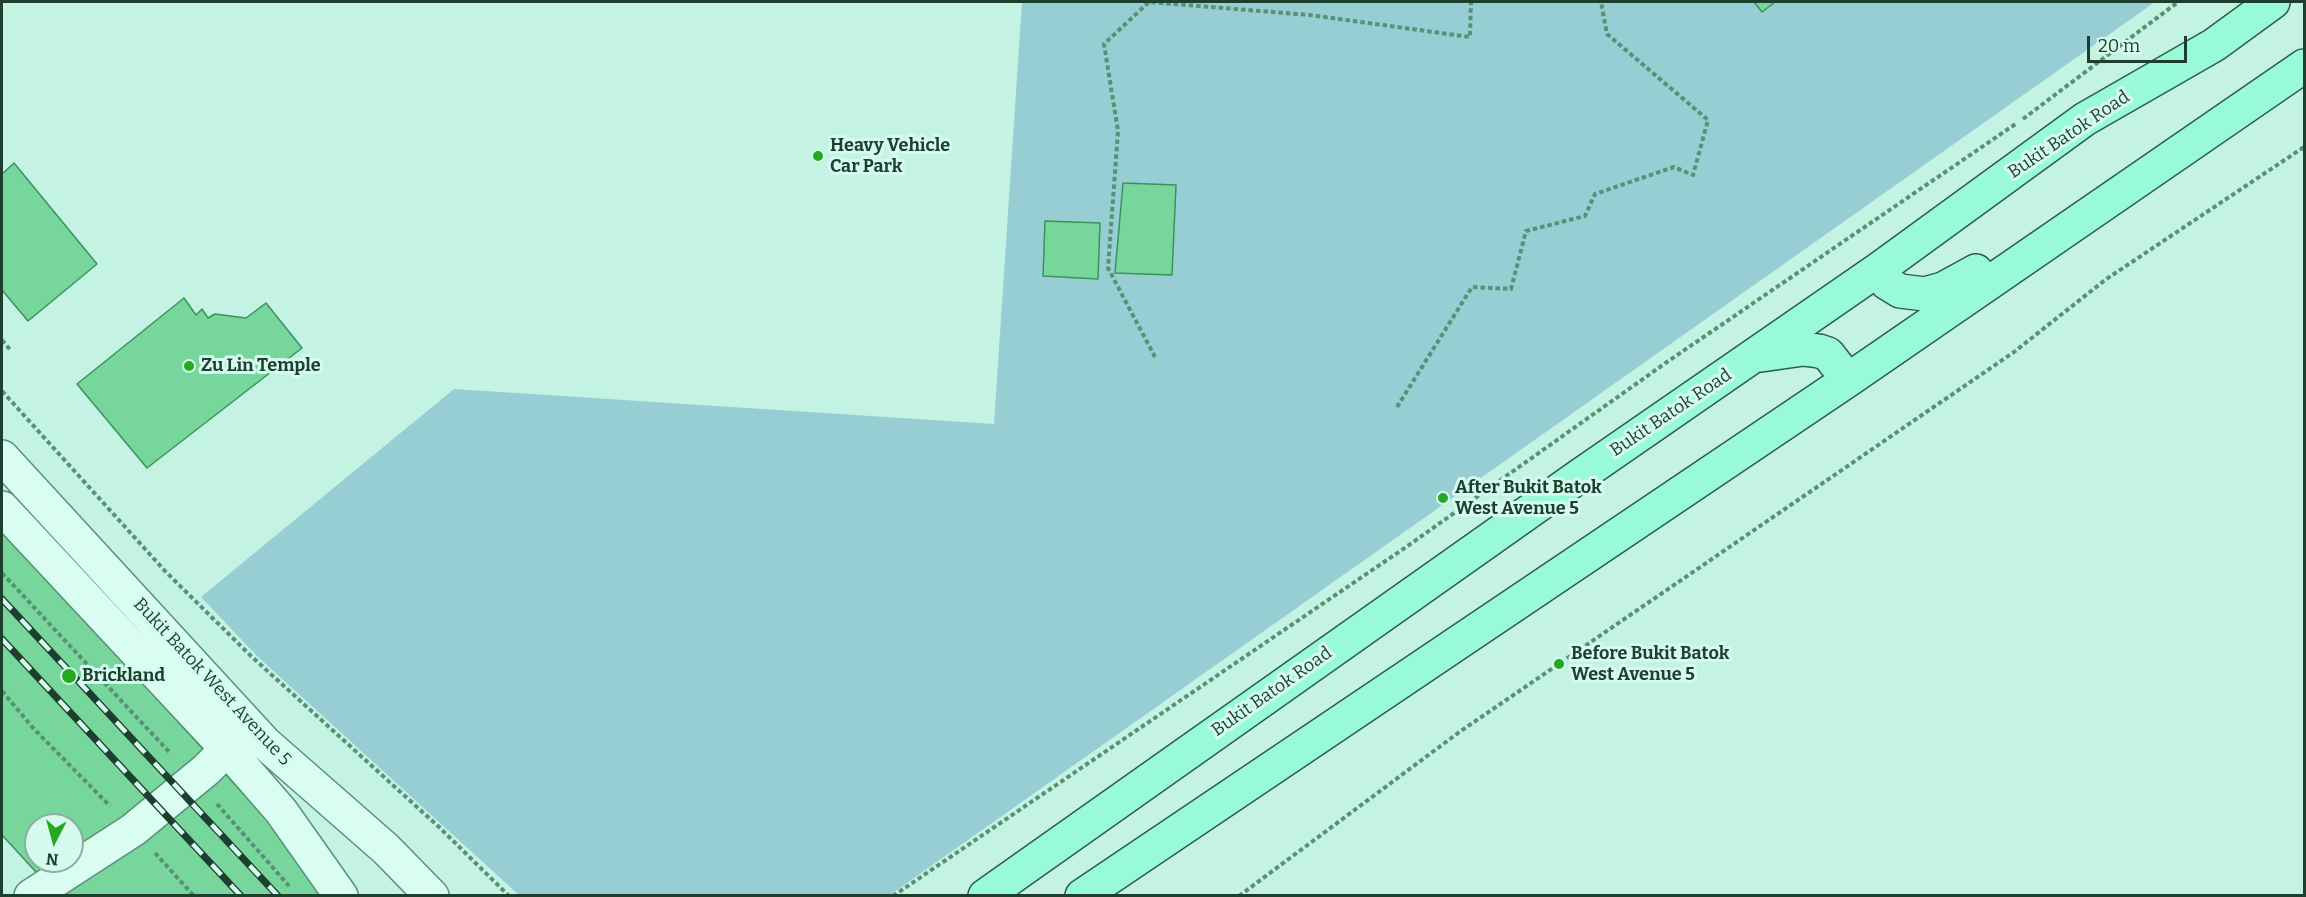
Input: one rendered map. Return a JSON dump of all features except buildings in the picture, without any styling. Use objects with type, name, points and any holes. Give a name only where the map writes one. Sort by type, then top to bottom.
[{"type":"main road","name":"Bukit Batok Road","points":[[985,896],[1558,491],[1879,269],[2085,119],[2214,45],[2273,2]]},
{"type":"main road","points":[[1082,896],[1848,380],[2304,66]]},
{"type":"main road","points":[[1879,269],[1887,283],[1900,291],[1925,294],[1943,289],[2115,195]]},
{"type":"main road","points":[[1753,357],[1787,351],[1819,351],[1828,354],[1848,380]]},
{"type":"street","name":"Bukit Batok West Avenue 5","points":[[2,457],[265,743],[386,849],[432,896]]},
{"type":"street","name":"Bukit Batok West Avenue 5","points":[[2,508],[227,749],[281,811],[341,896]]},
{"type":"street","points":[[31,896],[133,830],[195,779],[227,749]]},
{"type":"path","points":[[1155,357],[1108,268],[1118,131],[1104,44],[1149,2],[1310,15],[1470,37],[1471,2]]},
{"type":"path","points":[[1397,407],[1472,287],[1511,289],[1526,231],[1585,216],[1595,194],[1674,167],[1694,175],[1708,120],[1607,34],[1601,2]]},
{"type":"path","points":[[893,896],[1399,551],[1667,362],[2019,122],[2178,2]]},
{"type":"path","points":[[1239,896],[1458,733],[2014,352],[2105,280],[2304,147]]},
{"type":"path","points":[[2,340],[11,351]]},
{"type":"path","points":[[2,391],[189,594],[251,656],[439,827],[510,896]]},
{"type":"path","points":[[2,573],[195,779],[290,886]]},
{"type":"path","points":[[2,691],[34,729],[194,896]]},
{"type":"shaded area","points":[[1022,2],[2155,2],[890,895],[519,895],[257,656],[201,597],[454,389],[994,424]]},
{"type":"railway","points":[[2,599],[278,896]]},
{"type":"railway","points":[[2,639],[241,896]]},
{"type":"place","name":"Heavy Vehicle Car Park","points":[[818,156]]},
{"type":"place","name":"Zu Lin Temple","points":[[189,366]]},
{"type":"place","name":"After Bukit Batok West Avenue 5","points":[[1443,498]]},
{"type":"place","name":"Before Bukit Batok West Avenue 5","points":[[1559,664]]},
{"type":"place","name":"Brickland","points":[[69,676]]}]
